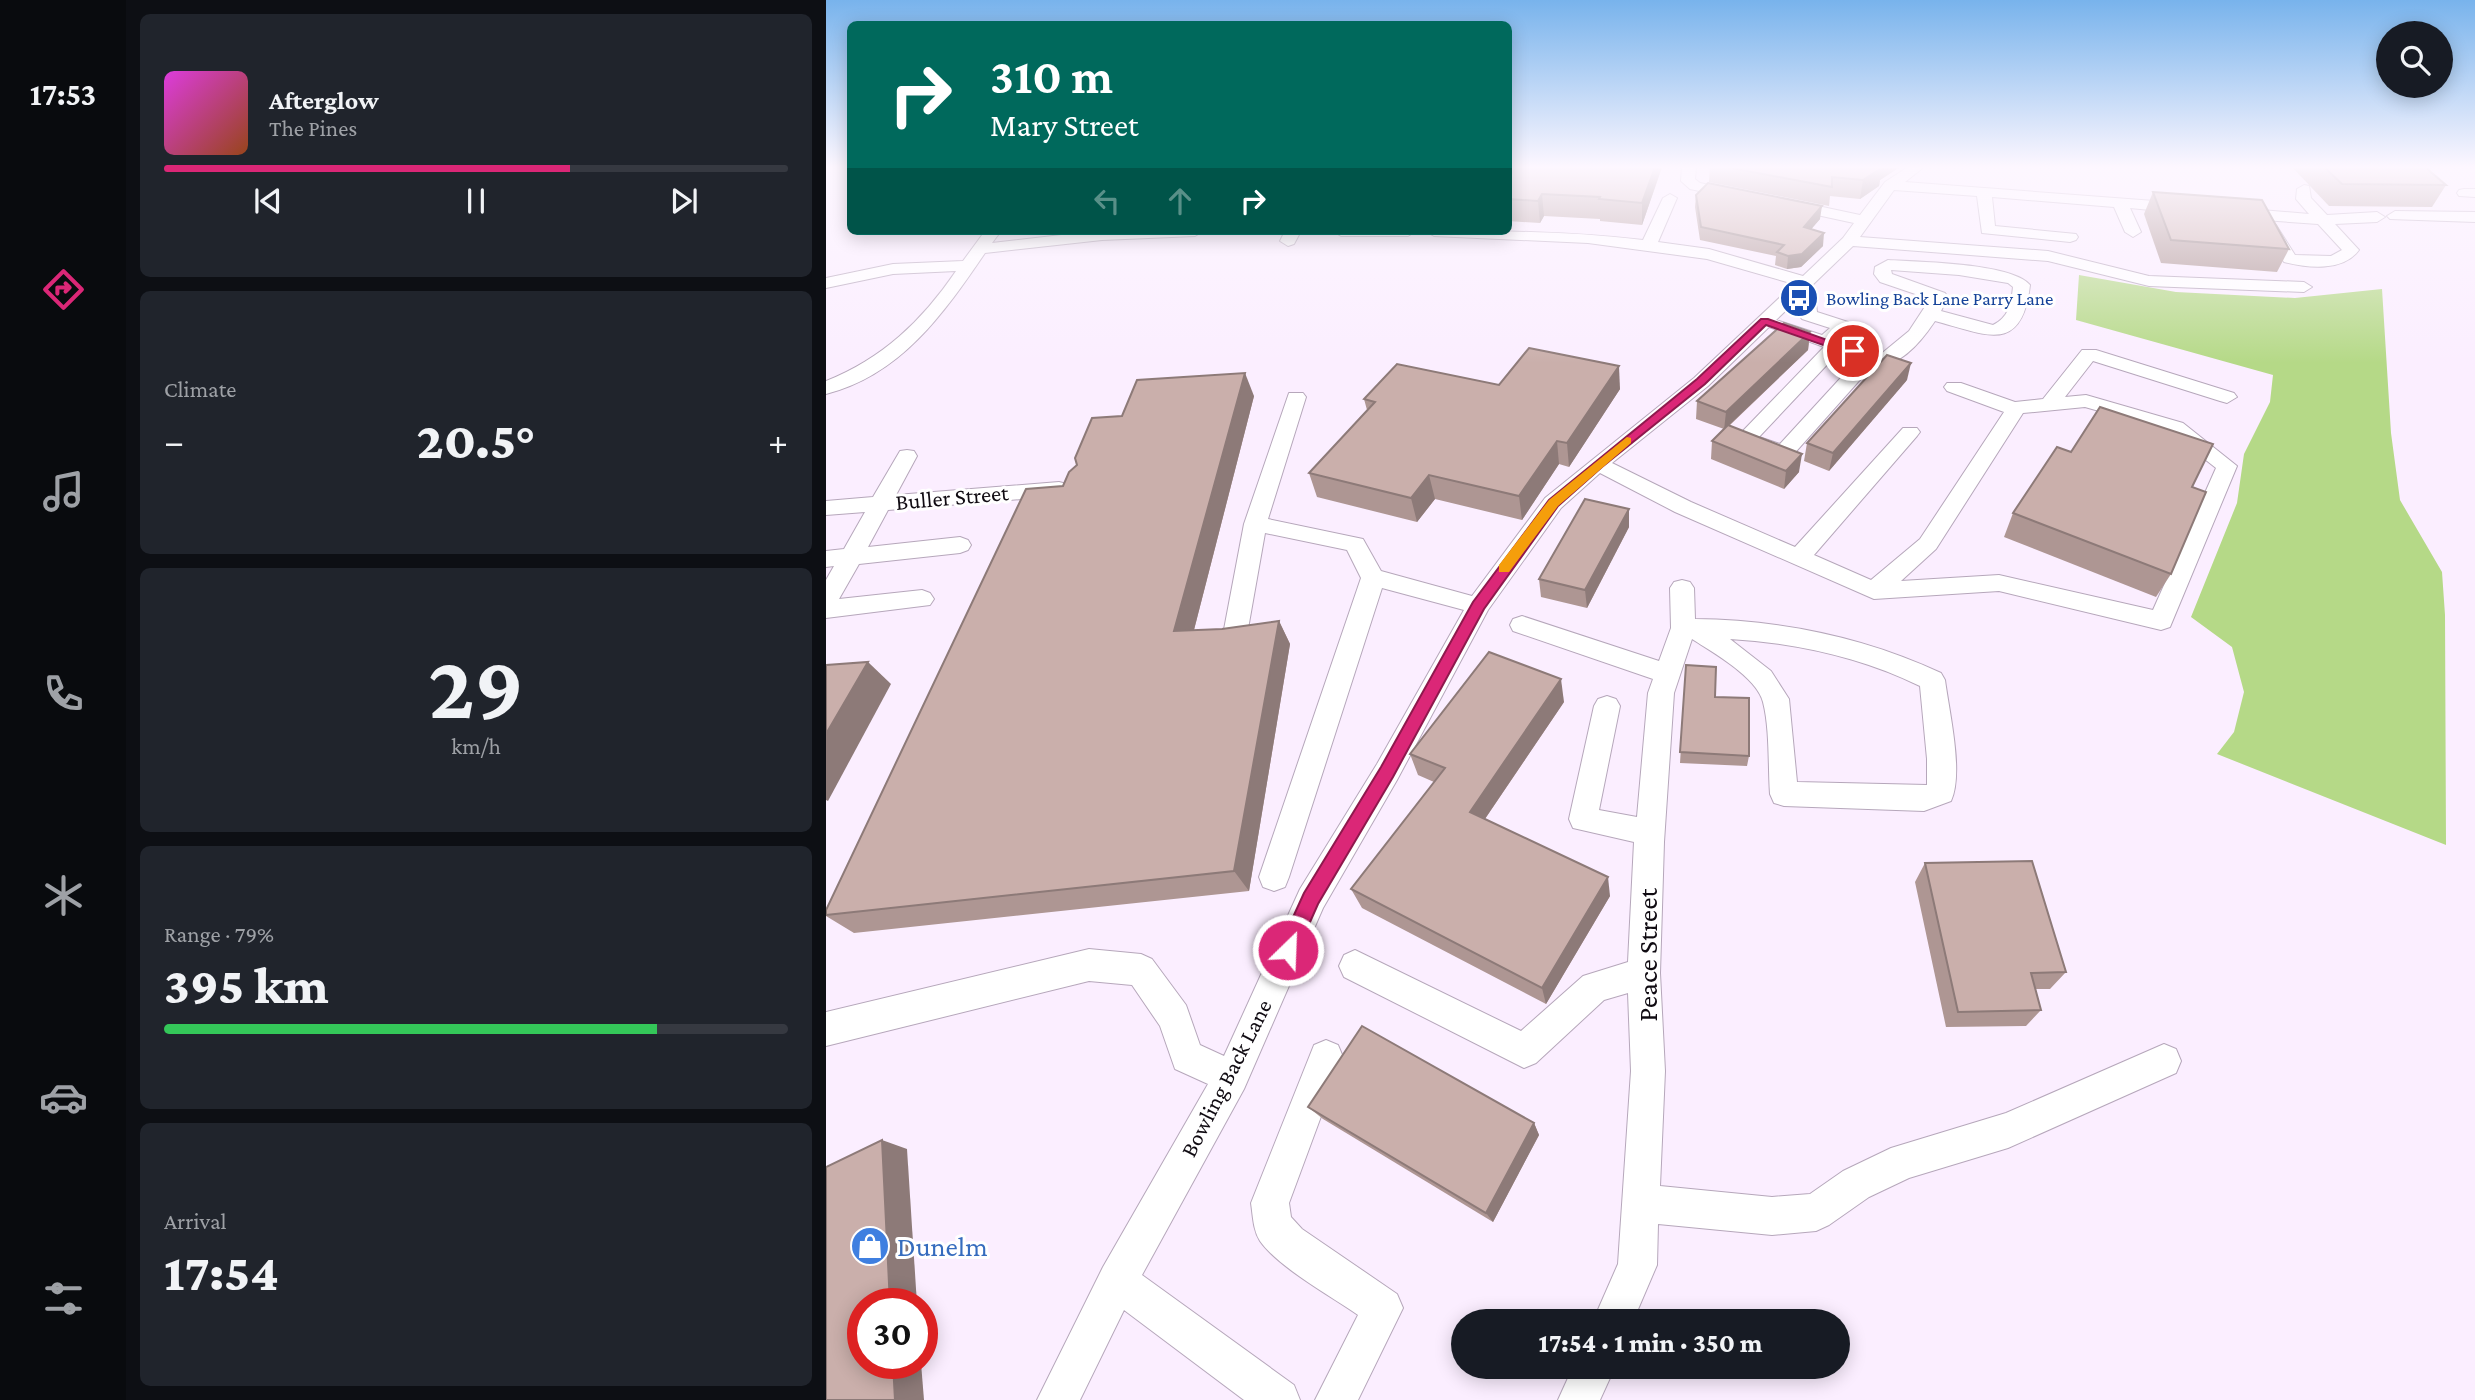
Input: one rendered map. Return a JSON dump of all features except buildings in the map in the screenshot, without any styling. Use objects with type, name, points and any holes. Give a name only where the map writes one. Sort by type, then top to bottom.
[{"type":"street","points":[[1598,232],[1648,246],[1709,254],[1808,295],[1808,315],[1842,327],[1748,438],[1751,442],[1770,449],[1785,450],[1870,357]]},
{"type":"street","points":[[1648,246],[1654,232]]},
{"type":"street","name":"Bowling Back Lane","points":[[1058,1400],[1117,1282],[1232,1077],[1311,899],[1387,772],[1478,606],[1553,503],[1701,382],[1765,321],[1808,295],[1854,232]]},
{"type":"street","points":[[1871,232],[1993,251],[2048,256],[2149,281],[2304,287]]},
{"type":"street","points":[[2015,232],[2070,237]]},
{"type":"street","points":[[2273,232],[2290,259],[2336,262],[2351,250],[2335,232]]},
{"type":"street","points":[[826,388],[857,374],[901,346],[939,307],[965,266],[990,235]]},
{"type":"street","points":[[979,249],[1102,235]]},
{"type":"street","points":[[826,284],[893,269],[965,266]]},
{"type":"street","points":[[1765,321],[1870,357],[1888,359],[1917,333],[1939,297],[1885,278],[1882,274],[1883,267],[2001,275],[2019,281],[2022,285],[2019,311],[2008,326],[2001,330],[1994,331],[1931,314]]},
{"type":"street","points":[[2049,404],[2089,354],[2227,397]]},
{"type":"street","points":[[1874,592],[1928,544],[2016,409],[1954,387]]},
{"type":"street","points":[[1234,640],[1255,524],[1296,397]]},
{"type":"street","points":[[1598,464],[1683,507],[1874,592],[1999,583],[2161,621],[2227,466],[2176,428],[2086,401],[2012,408]]},
{"type":"street","points":[[1799,558],[1910,432]]},
{"type":"street","points":[[826,601],[907,456]]},
{"type":"street","name":"Buller Street","points":[[826,508],[1078,488]]},
{"type":"street","points":[[1255,524],[1355,544],[1373,578],[1275,877]]},
{"type":"street","points":[[826,559],[960,545]]},
{"type":"street","points":[[1373,578],[1420,588],[1478,606]]},
{"type":"street","name":"Peace Street","points":[[1618,1309],[1637,1265],[1648,1071],[1644,973],[1650,833],[1661,693],[1688,628],[1682,588]]},
{"type":"street","points":[[826,609],[922,598]]},
{"type":"street","points":[[1522,625],[1668,674]]},
{"type":"street","points":[[1688,628],[1752,630],[1871,653],[1932,680],[1941,759],[1941,792],[1924,799],[1784,793],[1776,699],[1762,678],[1736,655],[1688,628]]},
{"type":"street","points":[[1607,706],[1583,819],[1650,833]]},
{"type":"street","points":[[826,1029],[1088,965],[1141,970],[1174,1017],[1186,1057],[1232,1077]]},
{"type":"street","points":[[1355,966],[1524,1051],[1595,987],[1644,973]]},
{"type":"street","points":[[1326,1057],[1270,1203],[1273,1227],[1288,1243],[1383,1308],[1336,1400]]},
{"type":"street","points":[[1640,1203],[1772,1216],[1816,1212],[1856,1184],[1904,1161],[2008,1130],[2164,1061]]},
{"type":"street","points":[[1117,1282],[1279,1400]]},
{"type":"street","points":[[1580,1400],[1589,1379]]},
{"type":"green space","points":[[2079,275],[2176,292],[2295,298],[2382,289],[2391,433],[2400,500],[2442,572],[2445,615],[2446,845],[2217,754],[2234,732],[2244,692],[2232,647],[2191,617],[2237,503],[2244,454],[2270,402],[2273,375],[2076,320]]},
{"type":"slow traffic","points":[[1504,569],[1553,503],[1627,441]]},
{"type":"place","name":"Bowling Back Lane Parry Lane","points":[[1799,298]]},
{"type":"place","name":"Dunelm","points":[[870,1246]]},
{"type":"route","points":[[1288,950],[1311,899],[1387,772],[1478,606],[1553,503],[1701,382],[1765,321],[1853,351]]}]
